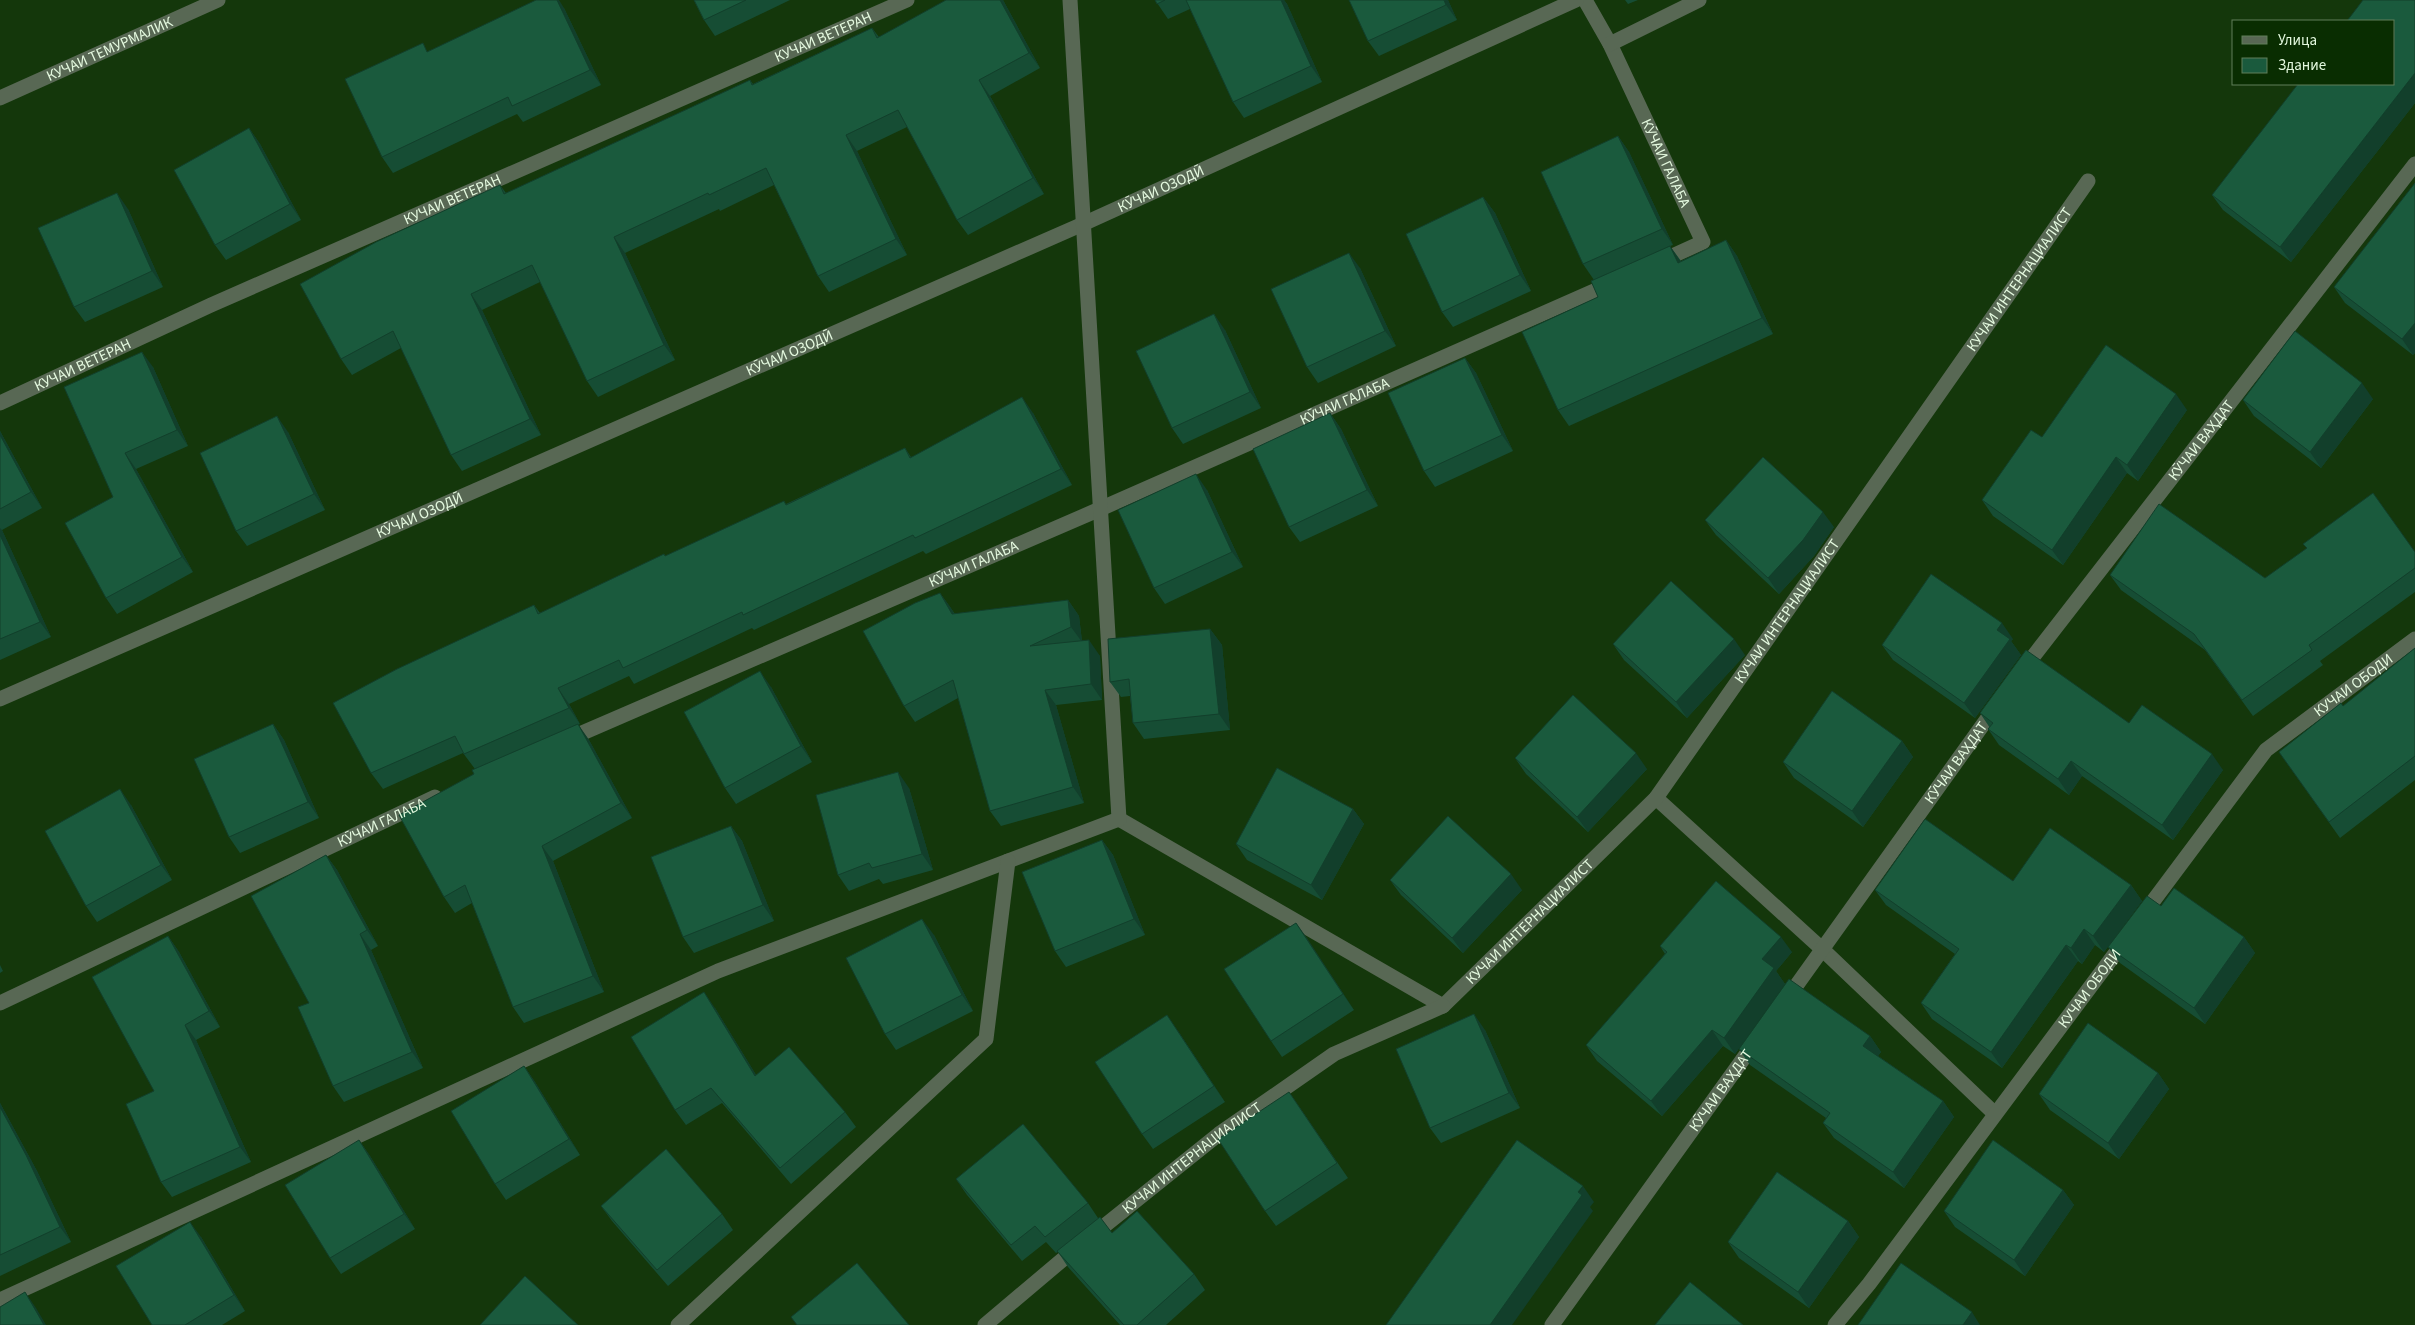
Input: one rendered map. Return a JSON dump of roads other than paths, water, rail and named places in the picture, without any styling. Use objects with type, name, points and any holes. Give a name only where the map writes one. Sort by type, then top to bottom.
[{"type":"street","name":"КУЧАИ ТЕМУРМАЛИК","points":[[0,98],[218,0]]},
{"type":"street","name":"КУЧАИ ВЕТЕРАН","points":[[0,403],[211,305],[907,0]]},
{"type":"street","points":[[1070,0],[1118,820]]},
{"type":"street","name":"КӮЧАИ ОЗОДӢ","points":[[0,700],[1083,224],[1576,0]]},
{"type":"street","name":"КӮЧАИ ГАЛАБА","points":[[1585,0],[1610,44],[1703,242],[1648,267]]},
{"type":"street","points":[[1610,44],[1699,0]]},
{"type":"street","name":"КӮЧАИ ВАҲДАТ","points":[[2015,680],[2415,164]]},
{"type":"street","name":"КУЧАИ ИНТЕРНАЦИАЛИСТ","points":[[985,1325],[1068,1255],[1219,1134],[1318,1065],[1334,1054],[1443,1006],[1656,798],[2088,181]]},
{"type":"street","name":"КӮЧАИ ГАЛАБА","points":[[553,746],[1100,509],[1630,275]]},
{"type":"street","name":"КУЧАИ ОБОДИ","points":[[1835,1325],[1868,1284],[2266,750],[2415,639]]},
{"type":"street","name":"КӮЧАИ ВАҲДАТ","points":[[1776,1013],[2003,696]]},
{"type":"street","name":"КӮЧАИ ГАЛАБА","points":[[0,1002],[453,789]]},
{"type":"street","points":[[1656,798],[1822,949],[1995,1114]]},
{"type":"street","points":[[0,1300],[718,971],[1118,820]]},
{"type":"street","points":[[1118,820],[1443,1006]]},
{"type":"street","points":[[678,1325],[986,1039],[1008,861]]},
{"type":"street","name":"КӮЧАИ ВАҲДАТ","points":[[1552,1325],[1765,1029]]}]
